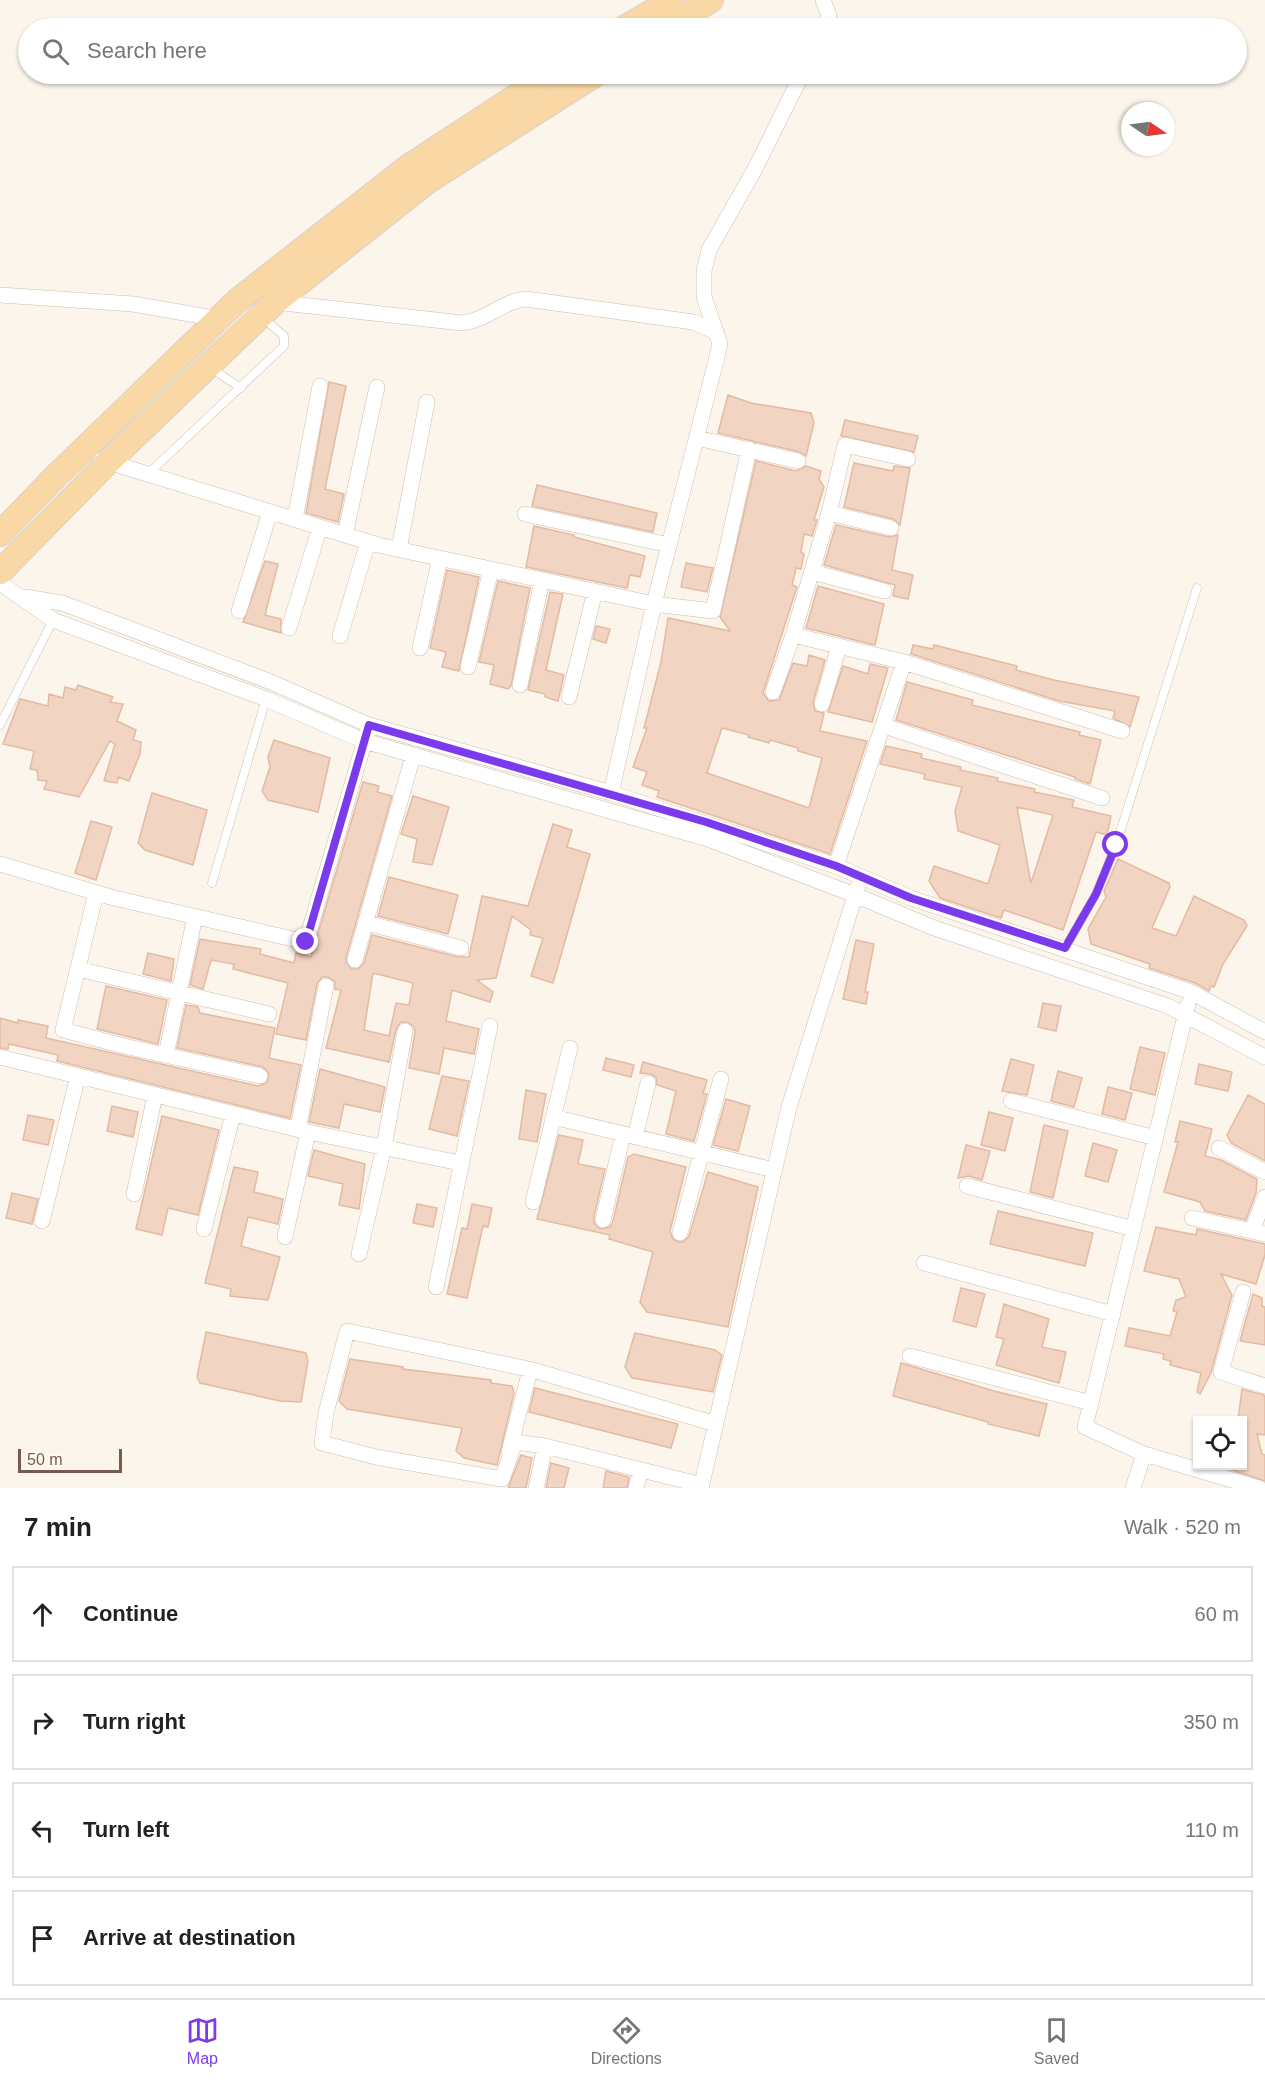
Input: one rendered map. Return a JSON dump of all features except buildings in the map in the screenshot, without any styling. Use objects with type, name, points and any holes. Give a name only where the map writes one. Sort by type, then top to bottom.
[{"type":"main road","points":[[641,18],[672,0]]},
{"type":"main road","points":[[682,18],[711,0]]},
{"type":"main road","points":[[0,534],[83,449],[238,300],[399,174],[534,84]]},
{"type":"main road","points":[[0,572],[107,463],[268,309],[428,181],[580,84]]},
{"type":"street","points":[[823,0],[828,18]]},
{"type":"street","points":[[611,793],[654,604],[720,344],[704,297],[704,271],[709,250],[756,167],[797,84]]},
{"type":"street","points":[[0,294],[133,304],[219,319]]},
{"type":"street","points":[[268,309],[462,323],[480,320],[508,303],[526,299],[693,322],[716,332]]},
{"type":"street","points":[[295,519],[320,386]]},
{"type":"street","points":[[345,535],[377,387]]},
{"type":"street","points":[[399,549],[427,402]]},
{"type":"street","points":[[697,438],[798,461]]},
{"type":"street","points":[[773,692],[812,572],[845,445],[908,459]]},
{"type":"street","points":[[83,449],[107,463],[368,542],[654,604],[713,611],[749,449]]},
{"type":"street","points":[[239,611],[270,512]]},
{"type":"street","points":[[829,513],[891,528]]},
{"type":"street","points":[[525,514],[669,545]]},
{"type":"street","points":[[289,628],[320,527]]},
{"type":"street","points":[[340,636],[368,542]]},
{"type":"street","points":[[420,648],[440,558]]},
{"type":"street","points":[[468,668],[491,569]]},
{"type":"street","points":[[812,572],[884,591]]},
{"type":"street","points":[[520,685],[542,580]]},
{"type":"street","points":[[0,583],[22,596],[53,620],[266,699],[364,741],[708,839],[934,928],[1151,999],[1186,1014],[1265,1057]]},
{"type":"street","points":[[570,697],[595,591]]},
{"type":"street","points":[[22,596],[62,603],[271,682],[369,725],[611,793],[836,866],[911,898],[1191,992],[1265,1032]]},
{"type":"street","points":[[793,635],[904,662],[1122,731]]},
{"type":"street","points":[[822,704],[839,646]]},
{"type":"street","points":[[836,866],[904,662]]},
{"type":"street","points":[[0,864],[96,893],[306,942],[369,725]]},
{"type":"street","points":[[884,726],[1102,798]]},
{"type":"street","points":[[355,960],[413,756]]},
{"type":"street","points":[[502,1479],[515,1442],[545,1446],[701,1487],[789,1107],[861,878]]},
{"type":"street","points":[[96,893],[63,1030],[260,1076]]},
{"type":"street","points":[[166,1055],[195,916]]},
{"type":"street","points":[[367,922],[460,948]]},
{"type":"street","points":[[78,969],[269,1014]]},
{"type":"street","points":[[285,1237],[326,986]]},
{"type":"street","points":[[1191,992],[1085,1427],[1144,1454],[1226,1484],[1259,1488]]},
{"type":"street","points":[[436,1287],[490,1026]]},
{"type":"street","points":[[359,1254],[384,1148],[405,1031]]},
{"type":"street","points":[[533,1202],[570,1048]]},
{"type":"street","points":[[0,1057],[303,1131],[460,1163]]},
{"type":"street","points":[[42,1221],[78,1076]]},
{"type":"street","points":[[680,1233],[720,1079]]},
{"type":"street","points":[[603,1221],[629,1135],[648,1083]]},
{"type":"street","points":[[134,1194],[155,1095]]},
{"type":"street","points":[[1011,1101],[1156,1138]]},
{"type":"street","points":[[204,1229],[233,1113]]},
{"type":"street","points":[[553,1117],[774,1170]]},
{"type":"street","points":[[1220,1148],[1265,1172]]},
{"type":"street","points":[[968,1186],[1134,1229]]},
{"type":"street","points":[[1192,1218],[1259,1232],[1265,1197]]},
{"type":"street","points":[[924,1263],[1113,1314]]},
{"type":"street","points":[[1243,1292],[1221,1372],[1265,1386]]},
{"type":"street","points":[[502,1479],[376,1457],[322,1443],[326,1413],[347,1330],[530,1370],[716,1424]]},
{"type":"street","points":[[910,1356],[1091,1403]]},
{"type":"street","points":[[502,1479],[530,1370]]},
{"type":"street","points":[[536,1488],[545,1446]]},
{"type":"street","points":[[1133,1488],[1144,1454]]},
{"type":"street","points":[[636,1488],[641,1470]]},
{"type":"lane","points":[[148,474],[241,388],[285,343],[284,336],[268,309]]},
{"type":"lane","points":[[208,366],[241,388]]},
{"type":"lane","points":[[1065,948],[1096,894],[1116,845],[1197,588]]},
{"type":"lane","points":[[0,725],[53,620]]},
{"type":"lane","points":[[212,883],[266,699]]},
{"type":"route","points":[[306,942],[369,725],[706,822],[836,866],[911,898],[1065,948],[1096,894],[1116,845]]}]
